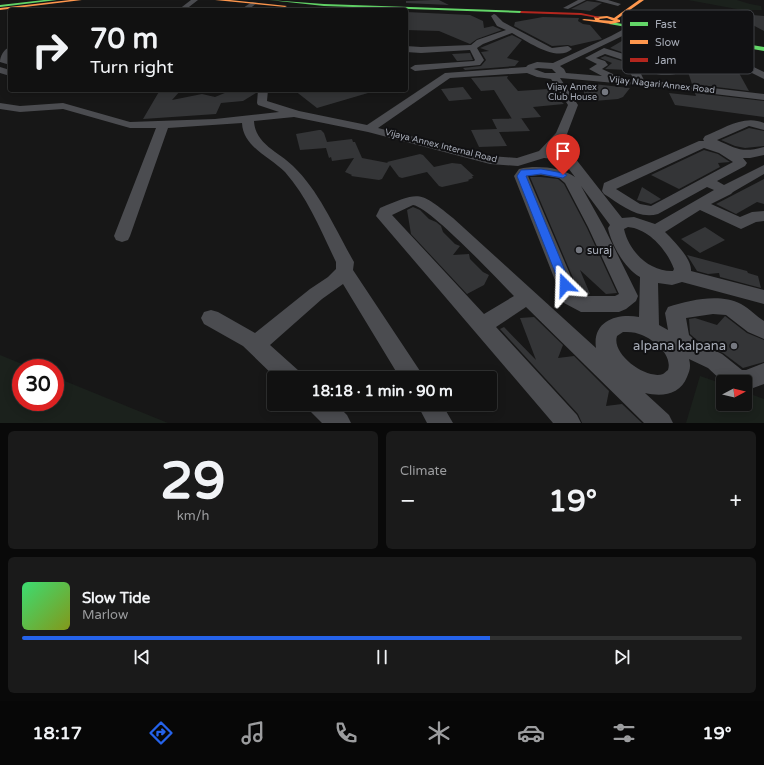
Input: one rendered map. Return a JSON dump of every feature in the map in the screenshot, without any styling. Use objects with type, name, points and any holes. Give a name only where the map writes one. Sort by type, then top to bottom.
[{"type":"main road","points":[[0,4],[10,0]]},
{"type":"main road","points":[[0,4],[27,0]]},
{"type":"main road","points":[[0,4],[42,0]]},
{"type":"main road","points":[[0,4],[55,0]]},
{"type":"main road","points":[[9,8],[80,0]]},
{"type":"main road","points":[[217,0],[328,8]]},
{"type":"main road","points":[[271,0],[335,8]]},
{"type":"main road","points":[[629,10],[642,0]]},
{"type":"main road","points":[[408,13],[599,18],[622,2]]},
{"type":"main road","points":[[408,10],[581,14],[622,23]]},
{"type":"main road","points":[[614,21],[622,15]]},
{"type":"main road","points":[[754,44],[764,45]]},
{"type":"main road","points":[[754,47],[764,49]]},
{"type":"street","points":[[184,8],[195,0]]},
{"type":"street","points":[[566,8],[583,0]]},
{"type":"street","points":[[594,0],[622,2]]},
{"type":"street","points":[[246,8],[254,3]]},
{"type":"street","points":[[494,16],[500,24],[550,51],[568,49]]},
{"type":"street","points":[[408,50],[418,52],[474,48],[480,42],[514,31],[532,35]]},
{"type":"street","points":[[543,154],[561,134],[573,105],[556,73],[622,34]]},
{"type":"street","points":[[408,41],[414,41],[418,52]]},
{"type":"street","points":[[415,68],[477,63],[480,60],[474,48]]},
{"type":"street","points":[[622,56],[604,51],[589,58],[602,63],[603,65],[594,69],[596,71],[608,76],[639,80]]},
{"type":"street","points":[[8,52],[2,60],[8,62]]},
{"type":"street","name":"Vijay Nagari Annex Road","points":[[369,129],[448,75],[529,70],[534,74],[544,77],[556,73],[639,80],[764,97]]},
{"type":"street","points":[[754,70],[764,76]]},
{"type":"street","points":[[635,74],[639,80]]},
{"type":"street","name":"Vijaya Annex Internal Road","points":[[263,92],[262,103],[297,114],[369,129],[490,160],[518,162],[543,154]]},
{"type":"street","points":[[0,106],[20,109],[63,106],[130,125],[163,125],[248,120],[297,114]]},
{"type":"street","points":[[248,120],[248,131],[254,140],[279,159],[297,177],[310,197],[345,262],[344,272],[408,371]]},
{"type":"street","points":[[762,153],[743,155],[712,142],[709,139],[747,123],[755,123],[764,127]]},
{"type":"street","points":[[122,236],[163,125]]},
{"type":"street","points":[[703,144],[709,144],[736,157],[740,161],[740,164],[707,181],[653,211],[636,208],[609,191],[609,186],[703,144]]},
{"type":"street","points":[[543,154],[557,156],[570,161],[618,226],[617,236],[639,268],[649,274],[673,279],[680,275],[683,269],[681,261],[656,231],[636,222],[626,222],[618,226],[596,227]]},
{"type":"street","points":[[541,171],[563,175],[568,178],[596,227],[629,296],[619,304],[581,304],[570,298],[521,176],[524,172],[541,171]]},
{"type":"street","points":[[656,231],[699,204],[762,172]]},
{"type":"street","points":[[707,181],[726,191]]},
{"type":"street","points":[[569,423],[384,216],[385,211],[412,200],[423,202],[448,222],[527,297],[612,369],[661,423]]},
{"type":"street","points":[[699,204],[741,224],[752,217],[764,216]]},
{"type":"street","points":[[255,346],[316,294],[334,282],[344,272]]},
{"type":"street","points":[[649,274],[649,329]]},
{"type":"street","points":[[680,275],[764,297]]},
{"type":"street","points":[[482,326],[527,297]]},
{"type":"street","points":[[764,330],[756,327],[733,308],[720,306],[675,313],[680,340],[690,349],[715,361],[738,380],[746,381],[764,373]]},
{"type":"street","points":[[211,318],[250,340],[283,371]]},
{"type":"street","points":[[620,324],[633,324],[649,329],[664,339],[675,352],[680,366],[676,378],[666,384],[650,384],[612,369],[606,340],[610,330],[620,324]]},
{"type":"street","points":[[326,411],[339,423]]},
{"type":"street","points":[[433,411],[441,423]]},
{"type":"shaded area","points":[[688,0],[737,0],[761,6],[762,10],[742,10]]},
{"type":"shaded area","points":[[0,355],[12,360],[12,411],[64,411],[64,381],[168,423],[0,423]]},
{"type":"shaded area","points":[[700,376],[716,382],[716,411],[752,411],[752,395],[764,399],[764,423],[686,423]]},
{"type":"building","points":[[439,0],[449,5],[406,3],[406,1]]},
{"type":"building","points":[[587,1],[602,3],[590,11],[571,9]]},
{"type":"building","points":[[408,12],[470,15],[483,21],[484,28],[493,26],[502,30],[477,39],[470,44],[439,31],[408,30]]},
{"type":"building","points":[[754,15],[764,16],[764,31],[754,26]]},
{"type":"building","points":[[543,17],[579,18],[578,21],[583,24],[590,25],[602,39],[571,46],[552,46],[514,26],[515,22]]},
{"type":"building","points":[[512,35],[522,40],[507,58],[519,61],[515,66],[465,70],[463,68],[481,66],[486,60],[481,52],[489,51],[480,48]]},
{"type":"building","points":[[622,41],[622,52],[610,48]]},
{"type":"building","points":[[470,53],[473,60],[457,61],[452,54]]},
{"type":"building","points":[[605,56],[622,61],[622,70],[605,69],[612,63],[600,58]]},
{"type":"building","points":[[689,74],[740,74],[749,91],[692,84]]},
{"type":"building","points":[[508,76],[507,78],[518,91],[548,89],[564,104],[533,107],[541,117],[512,119],[494,90],[481,91],[471,78]]},
{"type":"building","name":"Vijay Annex Club House","points":[[584,83],[630,88],[623,97],[618,99],[594,101],[584,99]]},
{"type":"building","points":[[463,87],[472,99],[449,101],[441,89]]},
{"type":"building","points":[[159,92],[179,92],[172,100],[202,94],[215,97],[227,92],[256,92],[243,101],[221,103],[216,114],[143,119]]},
{"type":"building","points":[[297,92],[368,92],[368,93],[317,108]]},
{"type":"building","points":[[669,93],[696,96],[695,93],[764,101],[764,117],[675,105]]},
{"type":"building","points":[[521,118],[530,131],[499,132],[507,146],[479,147],[471,130],[497,129],[492,119]]},
{"type":"building","points":[[749,128],[764,131],[764,146],[745,148],[735,146],[721,140]]},
{"type":"building","points":[[319,130],[324,133],[327,142],[352,139],[353,142],[355,142],[362,158],[388,163],[387,162],[420,154],[423,155],[434,167],[452,163],[461,164],[474,176],[468,180],[469,181],[442,187],[439,186],[427,172],[402,178],[399,177],[390,165],[382,179],[379,180],[351,176],[352,175],[345,172],[354,158],[332,161],[331,157],[329,158],[326,148],[300,150],[296,134]]},
{"type":"building","points":[[704,150],[718,154],[730,162],[718,163],[720,167],[679,189],[651,175]]},
{"type":"building","points":[[530,177],[558,179],[564,184],[587,228],[617,293],[606,294],[580,270],[590,294],[579,292]]},
{"type":"building","points":[[764,179],[764,204],[757,202],[736,214],[716,204]]},
{"type":"building","points":[[642,187],[661,199],[651,204],[637,200]]},
{"type":"building","points":[[413,207],[420,210],[429,219],[441,226],[443,232],[455,244],[460,246],[453,255],[469,254],[470,259],[483,272],[489,275],[484,285],[467,294],[411,234],[407,210]]},
{"type":"building","points":[[705,227],[725,240],[700,253],[681,239]]},
{"type":"building","points":[[687,255],[747,271],[748,273],[758,276],[761,288],[720,277],[719,273],[708,274],[697,271]]},
{"type":"building","name":"alpana kalpana","points":[[725,316],[747,333],[764,340],[764,362],[743,368],[723,353],[698,341],[690,334],[689,319],[695,318],[717,325]]},
{"type":"building","points":[[534,317],[563,345],[558,358],[574,356],[609,391],[606,406],[622,404],[642,423],[582,423],[578,414],[500,329],[504,327],[536,360],[520,318]]},
{"type":"traffic: fast","points":[[0,6],[55,0]]},
{"type":"traffic: fast","points":[[271,0],[324,5],[521,12]]},
{"type":"traffic: fast","points":[[611,23],[622,25]]},
{"type":"traffic: fast","points":[[754,47],[764,49]]},
{"type":"traffic: slow","points":[[9,8],[80,0]]},
{"type":"traffic: slow","points":[[217,0],[285,6]]},
{"type":"traffic: slow","points":[[628,10],[642,0]]},
{"type":"traffic: slow","points":[[0,9],[8,8]]},
{"type":"traffic: slow","points":[[615,19],[622,14]]},
{"type":"traffic: slow","points":[[584,20],[611,23],[618,21],[607,17],[596,18],[598,21]]},
{"type":"traffic: jam","points":[[521,12],[581,14],[598,17]]},
{"type":"place","name":"Vijay Annex Club House","points":[[605,92]]},
{"type":"place","name":"suraj","points":[[579,250]]},
{"type":"place","name":"alpana kalpana","points":[[734,346]]},
{"type":"route","points":[[563,175],[541,171],[524,172],[521,176],[565,285]]}]
